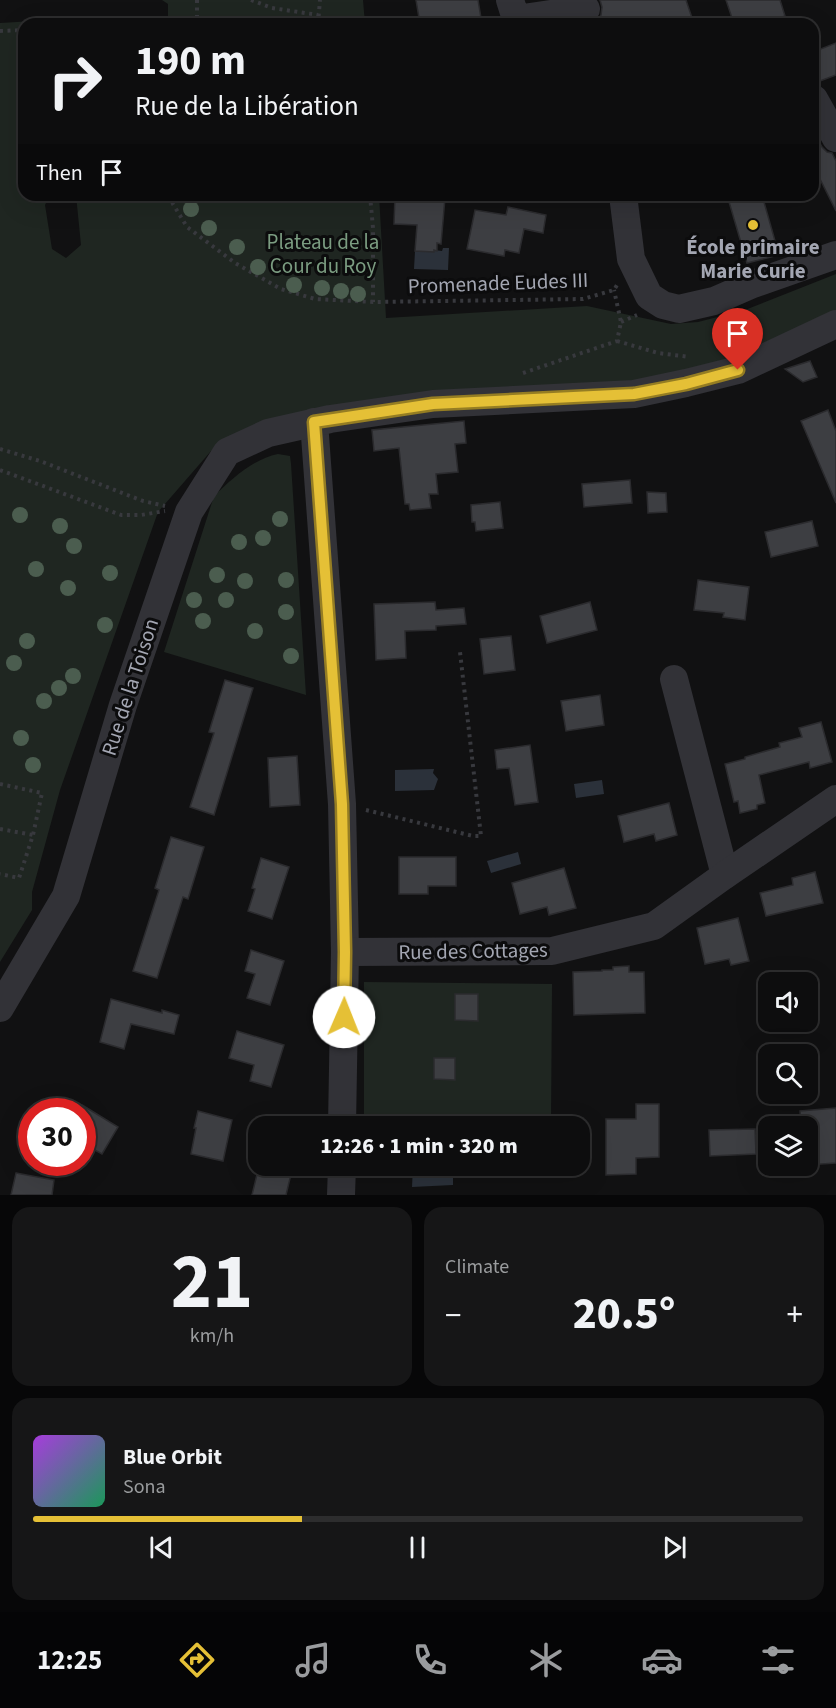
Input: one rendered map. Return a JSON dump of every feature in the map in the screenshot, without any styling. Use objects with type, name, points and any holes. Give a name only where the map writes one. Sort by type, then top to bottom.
[{"type":"street","points":[[514,14],[587,11]]},
{"type":"street","points":[[821,96],[836,138]]},
{"type":"street","points":[[624,201],[631,259],[649,296],[663,305],[679,309],[714,301],[753,284],[836,255]]},
{"type":"street","name":"Rue de la Toison","points":[[0,1008],[66,896],[123,705],[189,512],[227,452],[268,433],[314,422],[433,404],[634,394],[686,384],[738,370],[836,324]]},
{"type":"street","points":[[314,422],[342,804],[345,952],[342,1116]]},
{"type":"street","points":[[674,679],[725,875]]},
{"type":"street","name":"Rue des Cottages","points":[[345,952],[552,951],[654,926],[836,799]]},
{"type":"street","points":[[341,1195],[342,1176]]},
{"type":"path","points":[[197,0],[197,18]]},
{"type":"path","points":[[251,0],[272,8],[318,15],[320,0]]},
{"type":"path","points":[[0,31],[18,30]]},
{"type":"path","name":"Promenade Eudes III","points":[[171,201],[187,226],[235,263],[281,289],[315,299],[373,302],[583,299],[614,290],[621,322],[617,341]]},
{"type":"path","points":[[371,201],[373,302]]},
{"type":"path","points":[[517,375],[617,341],[658,353],[694,357]]},
{"type":"path","points":[[0,449],[40,461],[143,501],[189,512]]},
{"type":"path","points":[[0,470],[121,514],[189,512]]},
{"type":"path","points":[[342,804],[473,837],[481,836],[460,652]]},
{"type":"path","points":[[0,784],[42,793],[33,835],[19,878],[0,874]]},
{"type":"path","points":[[0,829],[33,835]]},
{"type":"green space","points":[[162,0],[363,0],[364,18],[168,18],[168,4]]},
{"type":"green space","name":"Plateau de la Cour du Roy","points":[[18,22],[18,201],[47,201],[45,205],[52,249],[66,258],[81,245],[77,201],[379,201],[386,318],[587,306],[671,324],[698,322],[745,310],[836,274],[836,311],[775,343],[690,373],[211,451],[158,512],[60,790],[32,892],[32,910],[0,962],[0,23]]},
{"type":"green space","points":[[278,454],[290,456],[291,464],[306,695],[164,652],[214,496],[252,465]]},
{"type":"green space","points":[[364,982],[552,984],[551,1116],[364,1116]]},
{"type":"shaded area","points":[[443,248],[449,248],[448,270],[414,269],[415,251],[434,252],[434,250],[442,251]]},
{"type":"shaded area","points":[[434,769],[433,773],[438,779],[434,790],[395,791],[395,770]]},
{"type":"shaded area","points":[[602,780],[604,794],[576,798],[574,784]]},
{"type":"shaded area","points":[[518,852],[521,864],[491,873],[487,861]]},
{"type":"shaded area","points":[[413,1176],[453,1176],[453,1185],[412,1187]]},
{"type":"building","points":[[416,0],[478,0],[481,18],[419,18]]},
{"type":"building","points":[[600,0],[686,0],[692,18],[599,18],[602,7]]},
{"type":"building","points":[[726,0],[780,0],[785,16],[779,18],[732,18]]},
{"type":"building","points":[[836,43],[836,75],[820,81],[819,78],[819,50]]},
{"type":"building","points":[[819,142],[827,152],[832,153],[836,161],[836,211],[819,177]]},
{"type":"building","points":[[395,201],[445,201],[441,244],[437,243],[437,251],[415,251],[417,225],[394,224]]},
{"type":"building","name":"École primaire Marie Curie","points":[[729,201],[764,201],[779,255],[747,263]]},
{"type":"building","points":[[508,207],[546,215],[543,233],[524,229],[519,253],[505,250],[504,256],[467,249],[475,210],[506,215]]},
{"type":"building","points":[[810,361],[817,377],[803,382],[785,369]]},
{"type":"building","points":[[828,410],[836,431],[836,503],[801,421]]},
{"type":"building","points":[[464,421],[466,443],[455,444],[458,472],[436,474],[438,494],[429,494],[431,508],[410,510],[409,504],[405,504],[399,448],[374,451],[372,430]]},
{"type":"building","points":[[630,480],[632,503],[584,507],[582,484]]},
{"type":"building","points":[[647,492],[666,493],[667,512],[648,513]]},
{"type":"building","points":[[500,502],[503,528],[476,531],[475,522],[472,522],[471,505]]},
{"type":"building","points":[[812,521],[818,546],[771,557],[765,532]]},
{"type":"building","points":[[698,580],[749,587],[745,620],[723,617],[724,613],[694,610]]},
{"type":"building","points":[[435,602],[436,610],[464,608],[466,624],[436,626],[436,630],[405,631],[406,658],[376,660],[374,604]]},
{"type":"building","points":[[590,602],[597,630],[547,643],[540,616]]},
{"type":"building","points":[[511,636],[515,670],[484,674],[480,639]]},
{"type":"building","points":[[225,680],[253,688],[214,815],[190,807],[214,733],[209,732]]},
{"type":"building","points":[[600,695],[604,725],[566,731],[561,701]]},
{"type":"building","points":[[821,722],[832,762],[810,768],[809,762],[759,775],[765,803],[757,805],[757,809],[740,813],[738,801],[734,802],[725,764],[780,747],[779,743],[802,737],[799,728]]},
{"type":"building","points":[[530,745],[538,802],[515,805],[509,768],[497,769],[495,750]]},
{"type":"building","points":[[297,756],[300,805],[270,807],[268,758]]},
{"type":"building","points":[[669,803],[677,835],[656,841],[654,834],[624,842],[618,816]]},
{"type":"building","points":[[171,837],[204,847],[188,899],[183,897],[157,978],[133,971],[159,890],[155,888]]},
{"type":"building","points":[[399,857],[456,857],[456,886],[428,886],[428,894],[399,894]]},
{"type":"building","points":[[261,858],[289,867],[272,919],[248,911]]},
{"type":"building","points":[[564,868],[576,908],[549,915],[547,907],[520,914],[512,883]]},
{"type":"building","points":[[815,872],[823,903],[766,916],[760,893],[793,885],[792,878]]},
{"type":"building","points":[[738,918],[749,961],[731,965],[729,959],[705,964],[697,928]]},
{"type":"building","points":[[251,950],[284,961],[270,1005],[247,998],[255,974],[245,971]]},
{"type":"building","points":[[629,966],[629,972],[644,972],[645,1013],[574,1015],[573,972],[613,970],[613,967]]},
{"type":"building","points":[[455,994],[478,994],[478,1021],[455,1020]]},
{"type":"building","points":[[111,999],[162,1013],[162,1010],[179,1015],[174,1034],[131,1024],[124,1049],[100,1042]]},
{"type":"building","points":[[237,1031],[284,1045],[271,1087],[250,1081],[254,1065],[229,1058]]},
{"type":"building","points":[[434,1058],[455,1058],[455,1080],[434,1079]]},
{"type":"building","points":[[636,1104],[659,1104],[659,1157],[636,1158],[636,1174],[606,1175],[606,1119],[636,1119]]},
{"type":"building","points":[[836,1108],[836,1163],[818,1164],[818,1116],[800,1116],[800,1111]]},
{"type":"building","points":[[198,1111],[232,1120],[223,1161],[191,1154]]},
{"type":"building","points":[[96,1114],[118,1127],[102,1154],[96,1151]]},
{"type":"building","points":[[755,1129],[756,1154],[710,1156],[709,1130]]},
{"type":"building","points":[[16,1173],[18,1176],[54,1180],[52,1195],[11,1195]]},
{"type":"building","points":[[257,1176],[291,1176],[286,1195],[252,1195]]},
{"type":"place","name":"École primaire Marie Curie","points":[[753,225]]},
{"type":"route","points":[[344,1017],[342,804],[314,422],[433,404],[634,394],[686,384],[738,370]]}]
